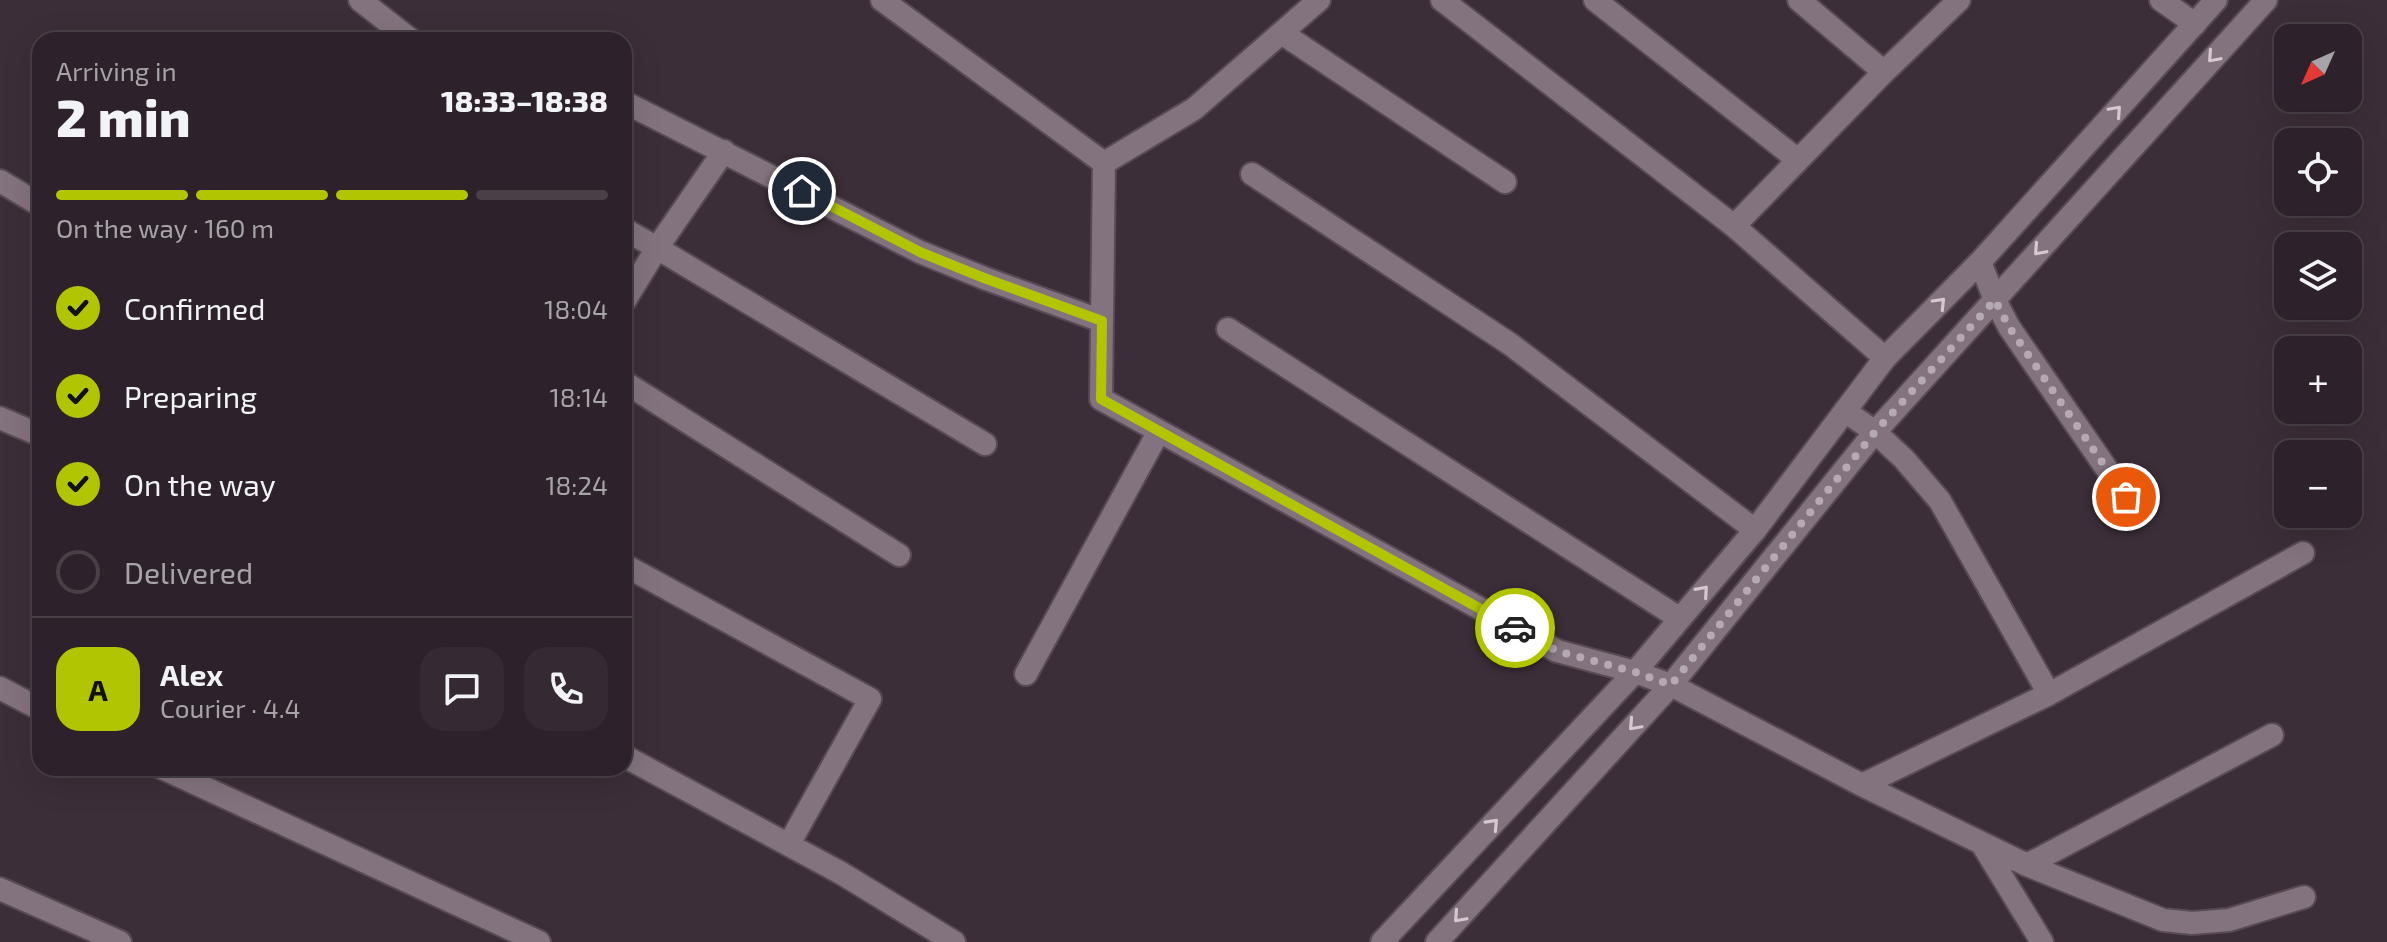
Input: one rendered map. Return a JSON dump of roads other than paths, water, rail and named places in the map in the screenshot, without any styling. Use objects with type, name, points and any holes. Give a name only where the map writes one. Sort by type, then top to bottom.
[{"type":"street","points":[[360,0],[401,32]]},
{"type":"street","points":[[882,0],[1104,163]]},
{"type":"street","points":[[1104,163],[1194,109],[1319,0]]},
{"type":"street","points":[[1442,0],[1734,226],[1885,358]]},
{"type":"street","points":[[1595,0],[1798,160]]},
{"type":"street","points":[[1799,0],[1884,72]]},
{"type":"street","points":[[1734,226],[1959,0]]},
{"type":"street","points":[[2161,0],[2195,24]]},
{"type":"street","points":[[1382,942],[1635,672],[1755,530],[1885,358],[1980,262],[2216,0]]},
{"type":"street","points":[[1437,942],[1671,685],[1875,432],[2266,0]]},
{"type":"street","points":[[1283,34],[1505,182]]},
{"type":"street","points":[[632,106],[920,252],[1102,321]]},
{"type":"street","points":[[632,289],[724,151]]},
{"type":"street","points":[[1104,163],[1101,399],[1557,651],[1671,685],[1862,785],[2027,865],[2163,920],[2192,923],[2229,920],[2304,897]]},
{"type":"street","points":[[1252,174],[1510,344],[1755,530]]},
{"type":"street","points":[[0,181],[32,200]]},
{"type":"street","points":[[632,234],[985,444]]},
{"type":"street","points":[[1980,262],[2009,327],[2126,497]]},
{"type":"street","points":[[1228,329],[1679,618]]},
{"type":"street","points":[[632,387],[899,555]]},
{"type":"street","points":[[1845,411],[1875,432],[1904,459],[1940,501],[2049,694]]},
{"type":"street","points":[[0,418],[32,432]]},
{"type":"street","points":[[1026,674],[1159,431]]},
{"type":"street","points":[[1862,785],[2049,694],[2303,553]]},
{"type":"street","points":[[632,569],[870,699],[789,844]]},
{"type":"street","points":[[0,688],[32,705]]},
{"type":"street","points":[[2027,865],[2272,735]]},
{"type":"street","points":[[632,760],[789,844],[954,942]]},
{"type":"street","points":[[179,776],[539,942]]},
{"type":"street","points":[[1982,844],[2042,942]]},
{"type":"street","points":[[0,889],[120,942]]}]
